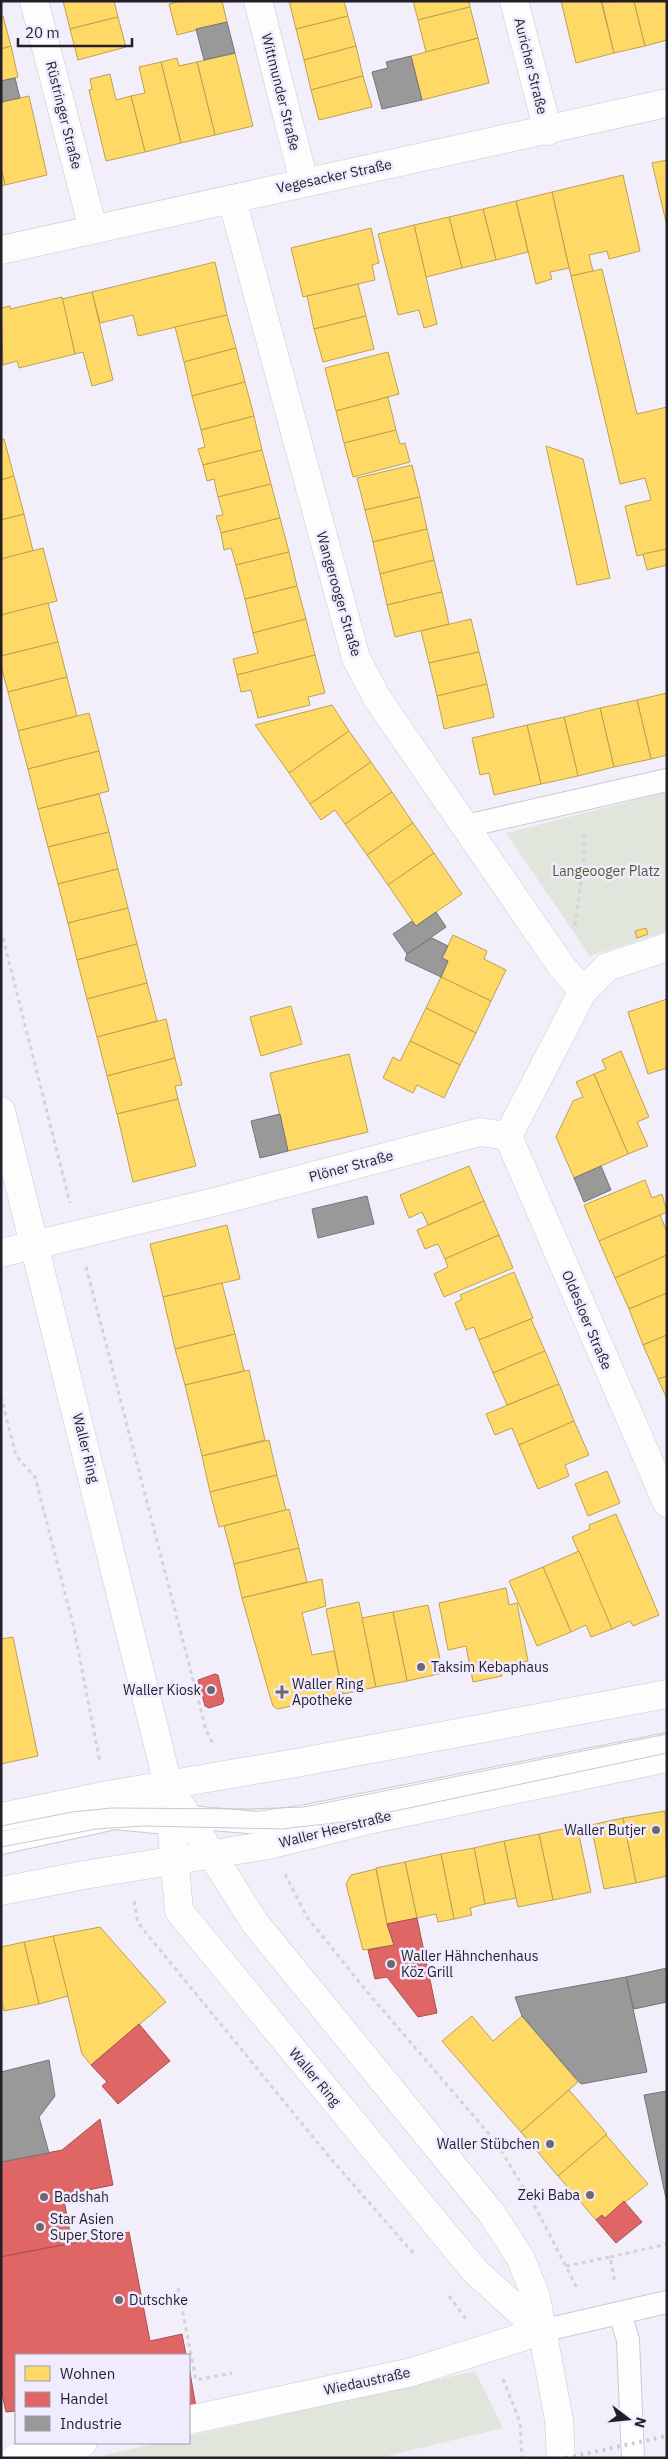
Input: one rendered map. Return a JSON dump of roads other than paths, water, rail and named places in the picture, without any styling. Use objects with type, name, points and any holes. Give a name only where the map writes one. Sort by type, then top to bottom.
[{"type":"street","name":"Rüstringer Straße","points":[[34,1],[93,230]]},
{"type":"street","name":"Wittmunder Straße","points":[[258,1],[304,182]]},
{"type":"street","name":"Auricher Straße","points":[[514,1],[548,131]]},
{"type":"street","name":"Vegesacker Straße","points":[[1,250],[304,182],[548,131],[667,103]]},
{"type":"street","name":"Wangerooger Straße","points":[[232,199],[356,658],[377,698],[562,968],[583,991]]},
{"type":"street","points":[[508,1136],[583,991],[607,967],[667,947]]},
{"type":"street","name":"Waller Ring","points":[[1,1111],[179,1812],[175,1861],[179,1911],[474,2272],[541,2331]]},
{"type":"street","name":"Plöner Straße","points":[[1,1253],[480,1132],[508,1136]]},
{"type":"street","name":"Oldesloer Straße","points":[[508,1136],[667,1504]]},
{"type":"street","points":[[1,1817],[108,1795],[179,1812],[230,1775],[667,1694]]},
{"type":"street","name":"Waller Heerstraße","points":[[1,1891],[212,1855],[368,1820],[667,1758]]},
{"type":"street","name":"Waller Ring","points":[[179,1812],[212,1855],[255,1923],[492,2214],[530,2277],[536,2297],[559,2420],[561,2458]]},
{"type":"street","name":"Wiedaustraße","points":[[190,2420],[412,2372],[541,2331]]},
{"type":"street","points":[[15,2458],[78,2444]]},
{"type":"lane","points":[[466,826],[667,780]]},
{"type":"lane","points":[[1,1843],[115,1818],[179,1812],[258,1823],[306,1816],[667,1744]]},
{"type":"lane","points":[[179,1812],[294,1838]]},
{"type":"lane","points":[[541,2331],[667,2302]]},
{"type":"lane","points":[[620,2313],[628,2340],[633,2458]]},
{"type":"tram line","points":[[1,1826],[72,1812],[112,1808],[250,1809],[304,1807],[667,1734]]},
{"type":"tram line","points":[[1,1847],[96,1829],[144,1826],[282,1829],[343,1822],[667,1753]]},
{"type":"railway","points":[[566,2458],[667,2436]]},
{"type":"place","name":"Taksim Kebaphaus","points":[[421,1667]]},
{"type":"place","name":"Waller Kiosk","points":[[211,1690]]},
{"type":"place","name":"Waller Ring Apotheke","points":[[282,1692]]},
{"type":"place","name":"Waller Butjer","points":[[656,1830]]},
{"type":"place","name":"Waller Hähnchenhaus Köz Grill","points":[[391,1964]]},
{"type":"place","name":"Waller Stübchen","points":[[550,2144]]},
{"type":"place","name":"Zeki Baba","points":[[590,2195]]},
{"type":"place","name":"Badshah","points":[[44,2197]]},
{"type":"place","name":"Star Asien Super Store","points":[[40,2227]]},
{"type":"place","name":"Dutschke","points":[[119,2300]]},
{"type":"park label","name":"Langeooger Platz","points":[[606,871]]}]
